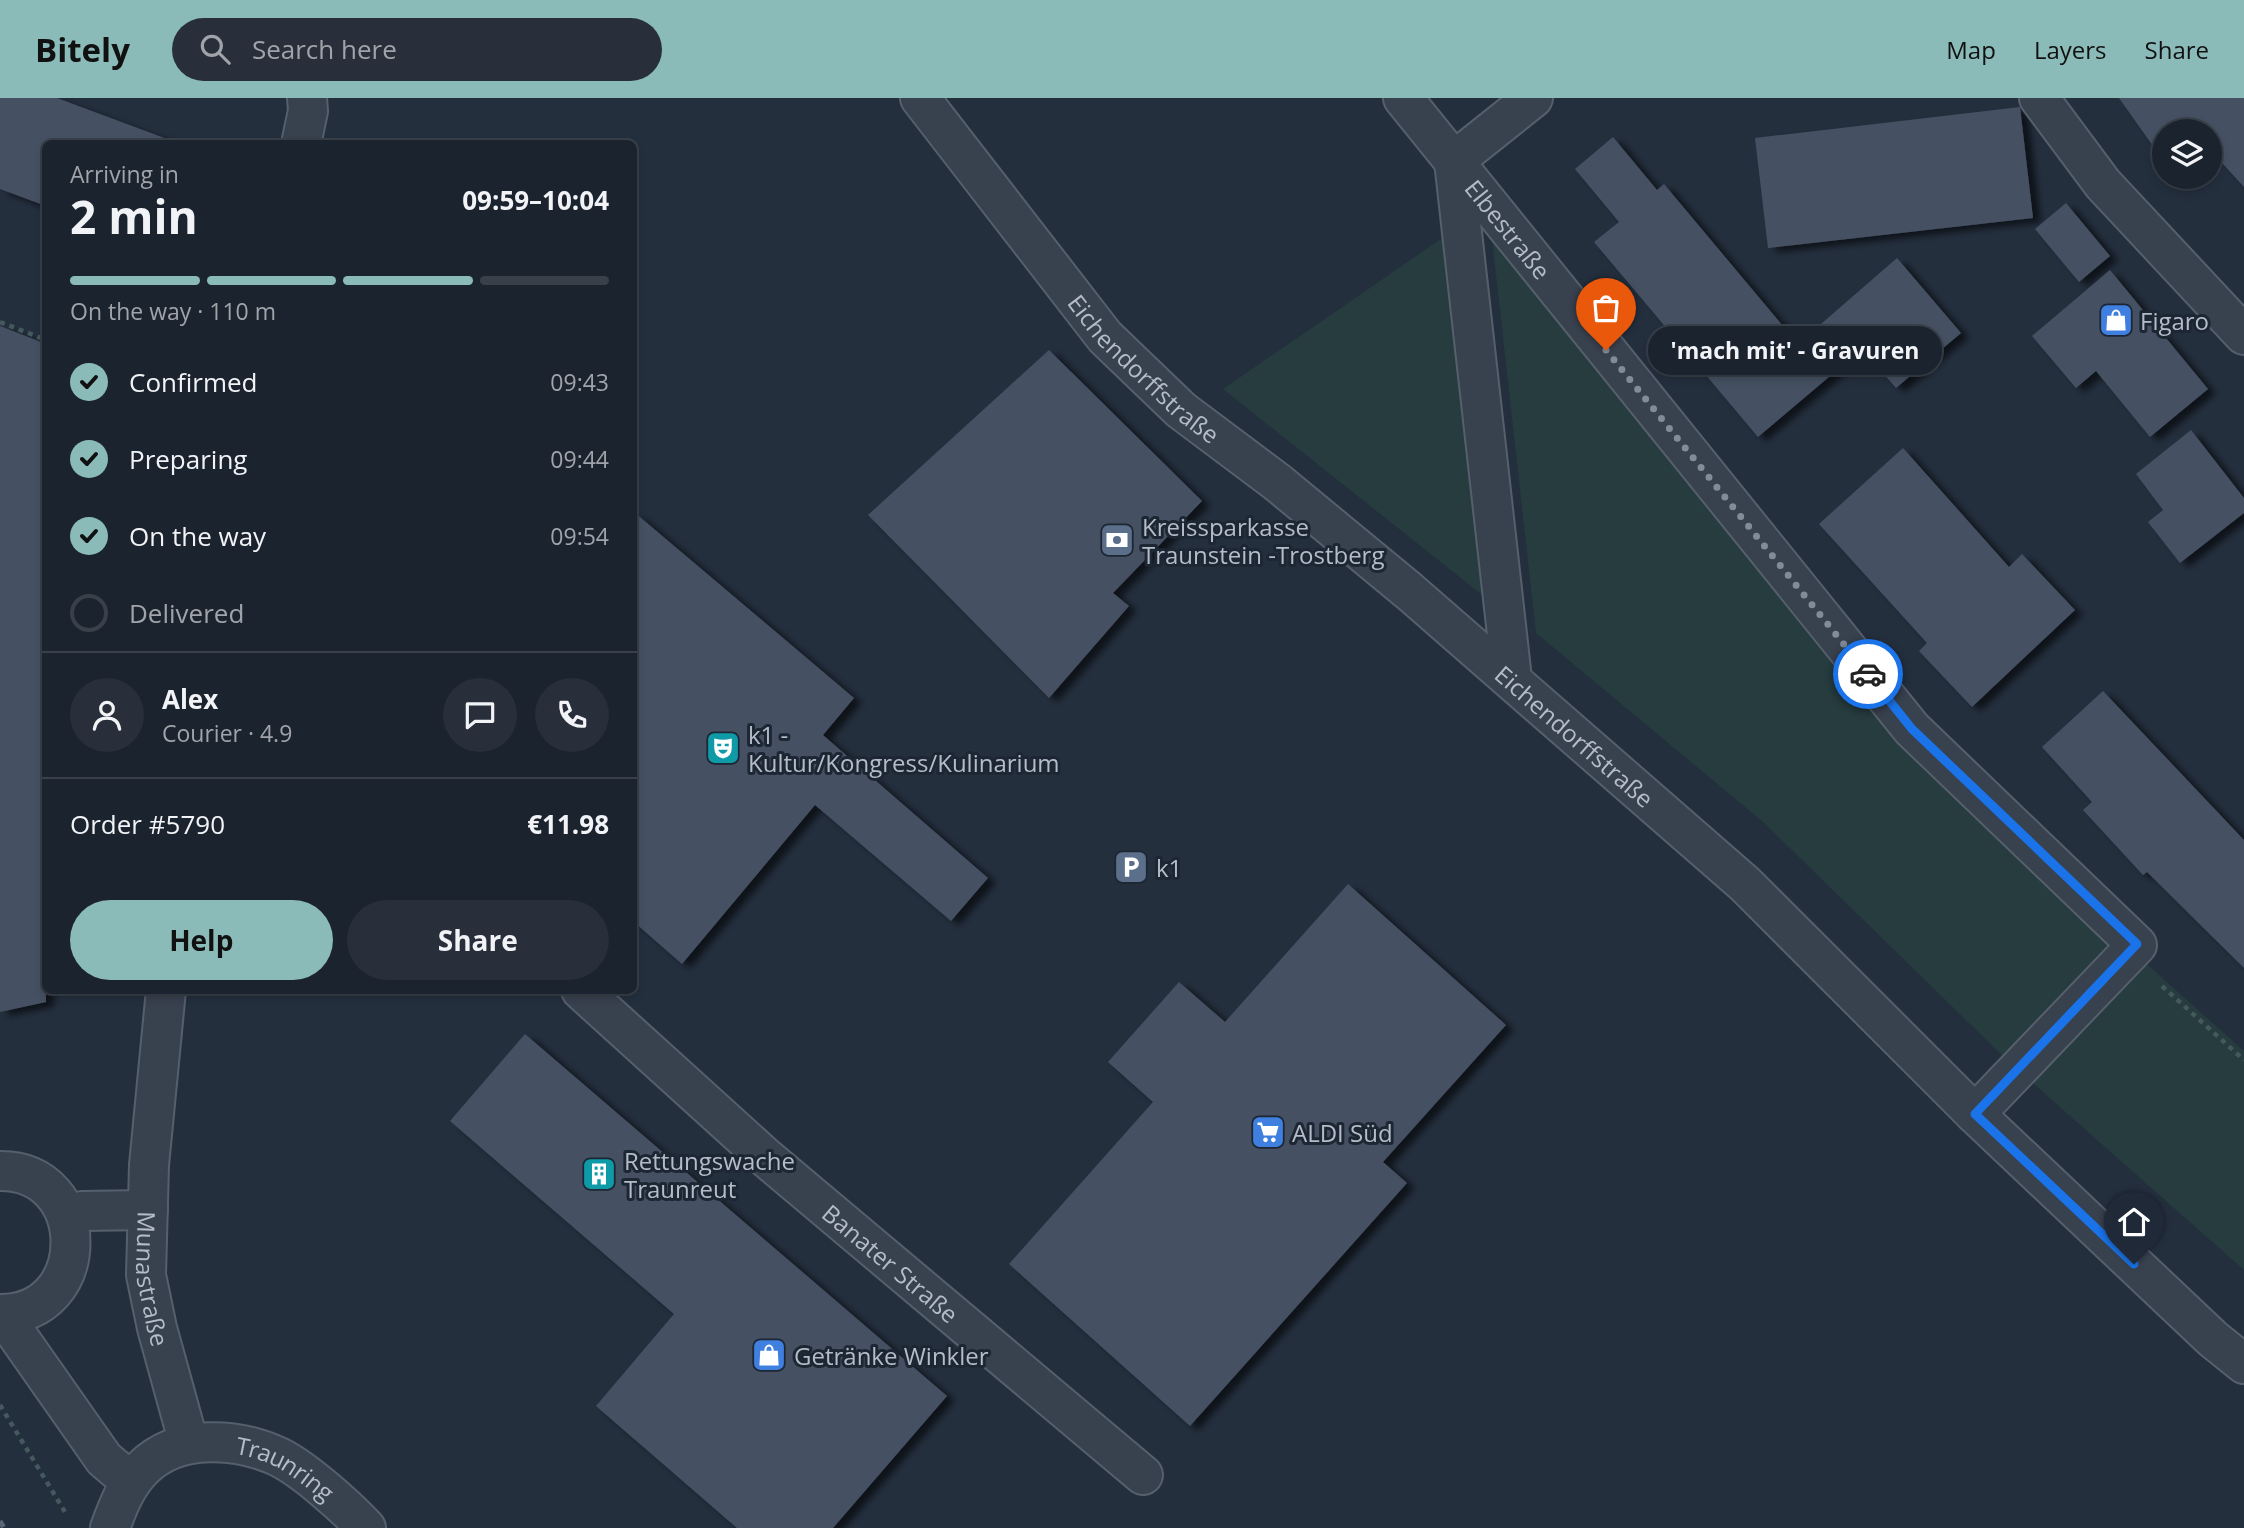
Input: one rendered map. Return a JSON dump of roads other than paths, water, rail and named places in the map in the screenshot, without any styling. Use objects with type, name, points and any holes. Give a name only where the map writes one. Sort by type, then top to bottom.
[{"type":"street","points":[[302,140],[308,111],[307,98]]},
{"type":"street","name":"Eichendorffstraße","points":[[920,98],[1105,337],[1181,410],[1287,491],[1409,591],[1745,884],[1975,1114],[2213,1339],[2244,1364]]},
{"type":"street","name":"Elbestraße","points":[[1403,98],[1912,729],[2137,944],[1975,1114]]},
{"type":"street","points":[[1454,161],[1533,98]]},
{"type":"street","points":[[2039,98],[2103,184],[2244,335]]},
{"type":"street","name":"Elbestraße","points":[[1454,161],[1512,679]]},
{"type":"street","name":"Munastraße","points":[[166,994],[149,1165],[146,1275],[157,1328],[189,1444]]},
{"type":"street","name":"Banater Straße","points":[[585,994],[764,1156],[1143,1475]]},
{"type":"street","points":[[0,1171],[12,1171],[35,1180],[55,1195],[67,1217],[72,1239],[70,1261],[61,1283],[46,1299],[26,1310],[2,1315],[104,1459],[131,1482]]},
{"type":"street","points":[[67,1217],[82,1211],[148,1210]]},
{"type":"street","name":"Traunring","points":[[189,1444],[218,1442],[251,1446],[281,1458],[306,1475],[366,1528]]},
{"type":"street","points":[[110,1528],[118,1504],[131,1482],[145,1466],[165,1453],[189,1444]]},
{"type":"railway","points":[[0,1521],[4,1528]]},
{"type":"place","name":"Figaro","points":[[2116,320]]},
{"type":"place","name":"'mach mit' - Gravuren","points":[[1606,350]]},
{"type":"place","name":"Kreissparkasse Traunstein -Trostberg","points":[[1117,540]]},
{"type":"place","name":"k1 - Kultur/Kongress/Kulinarium","points":[[723,748]]},
{"type":"place","name":"k1","points":[[1131,867]]},
{"type":"place","name":"ALDI Süd","points":[[1268,1132]]},
{"type":"place","name":"Rettungswache Traunreut","points":[[599,1174]]},
{"type":"place","name":"Getränke Winkler","points":[[769,1355]]}]
